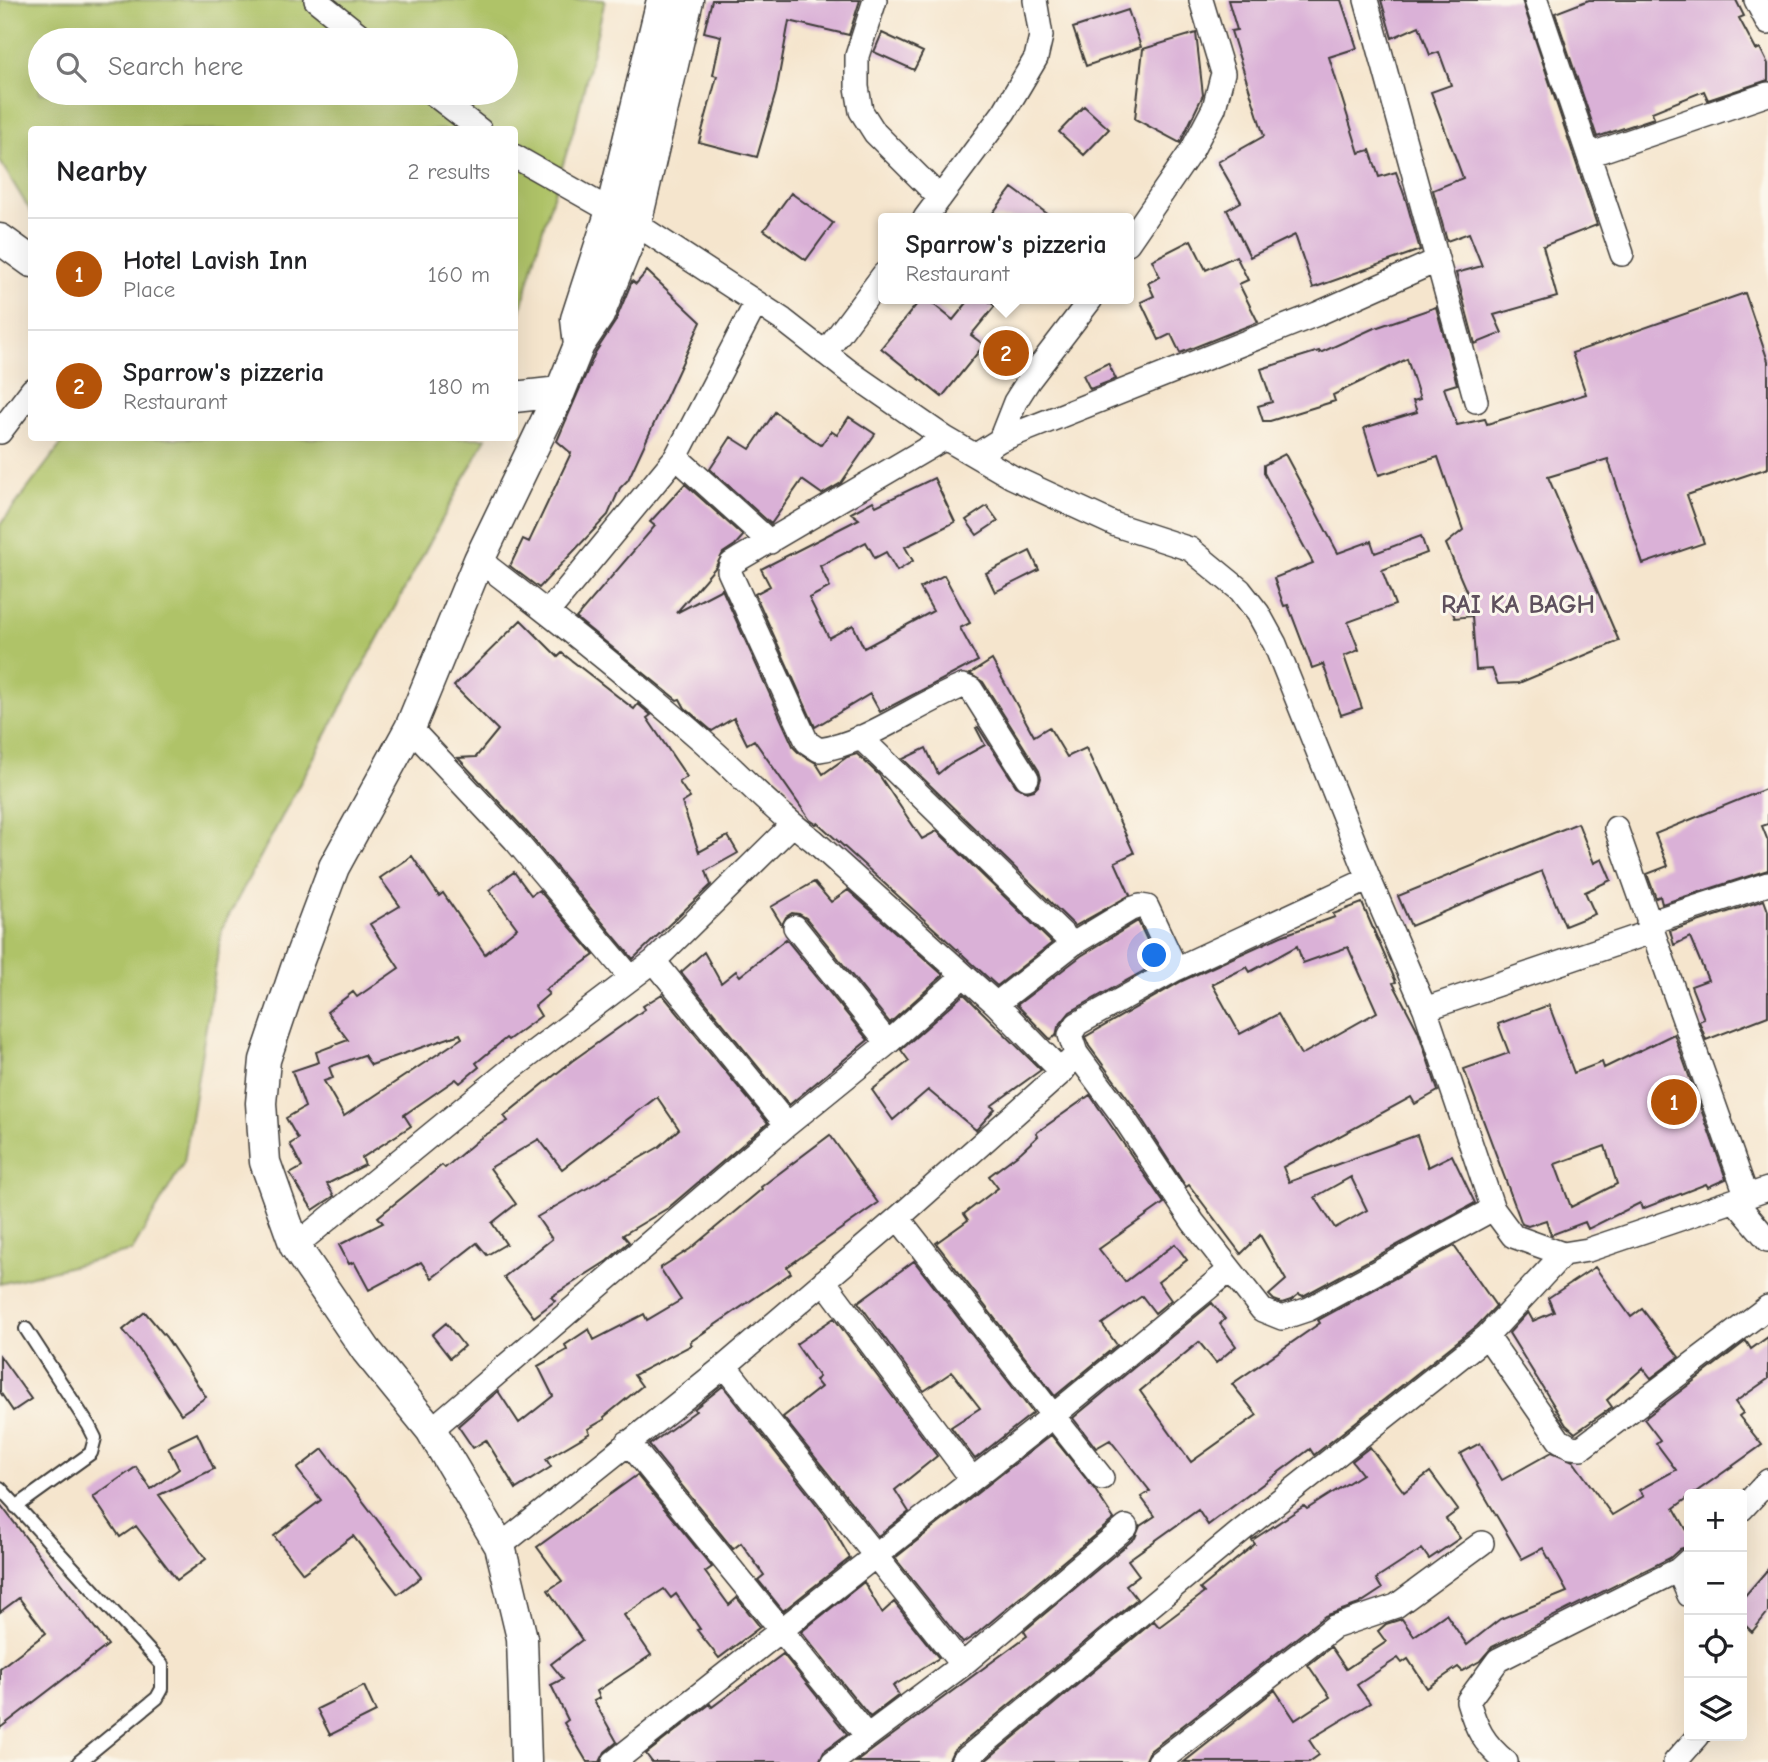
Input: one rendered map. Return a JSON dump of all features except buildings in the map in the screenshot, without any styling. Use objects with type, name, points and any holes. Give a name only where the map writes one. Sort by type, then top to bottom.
[{"type":"street","points":[[316,0],[351,28]]},
{"type":"street","points":[[623,217],[662,0]]},
{"type":"street","points":[[526,1762],[522,1638],[500,1546],[431,1430],[366,1350],[295,1246],[265,1162],[261,1103],[265,1060],[334,867],[410,728],[479,560],[560,391],[579,345],[599,315],[623,217],[688,0]]},
{"type":"street","points":[[875,0],[857,56],[857,88],[861,111],[875,133],[940,198]]},
{"type":"street","points":[[929,213],[1004,112],[1036,58],[1041,36],[1035,0]]},
{"type":"street","points":[[1134,236],[1192,150],[1214,108],[1223,73],[1201,0]]},
{"type":"street","points":[[1366,0],[1476,401]]},
{"type":"street","points":[[1537,0],[1622,254]]},
{"type":"street","points":[[1756,0],[1768,23]]},
{"type":"street","points":[[1589,155],[1768,94]]},
{"type":"street","points":[[448,105],[475,126]]},
{"type":"street","points":[[518,158],[623,217],[783,320],[945,438],[1012,477],[1116,525],[1190,549],[1240,590],[1258,613],[1275,644],[1368,878],[1425,1009],[1493,1209],[1513,1236],[1563,1254],[1588,1250],[1750,1195]]},
{"type":"street","points":[[0,239],[28,259]]},
{"type":"street","points":[[975,455],[1000,440],[1317,314],[1436,261]]},
{"type":"street","points":[[825,353],[878,282]]},
{"type":"street","points":[[548,612],[676,457],[756,303]]},
{"type":"street","points":[[1000,440],[1015,402],[1029,380],[1087,304]]},
{"type":"street","points":[[518,396],[560,391]]},
{"type":"street","points":[[0,432],[28,395]]},
{"type":"street","points":[[945,438],[731,564],[729,571],[807,742],[819,750],[832,748],[963,686],[971,689],[1027,778]]},
{"type":"street","points":[[676,457],[770,542]]},
{"type":"street","points":[[479,560],[548,612],[699,738],[792,825],[813,840],[996,1004],[1062,1072]]},
{"type":"street","points":[[410,728],[514,840],[631,978]]},
{"type":"street","points":[[860,737],[1073,944]]},
{"type":"street","points":[[295,1246],[510,1070],[654,961],[792,825]]},
{"type":"street","points":[[1616,828],[1649,928],[1768,1240]]},
{"type":"street","points":[[1368,878],[1176,969],[1077,1024],[1070,1035],[1076,1053],[1230,1269],[1262,1310],[1282,1318],[1309,1309],[1493,1209]]},
{"type":"street","points":[[1425,1009],[1768,884]]},
{"type":"street","points":[[996,1004],[1073,944],[1140,906],[1147,908],[1176,969]]},
{"type":"street","points":[[795,927],[888,1043]]},
{"type":"street","points":[[654,961],[787,1125]]},
{"type":"street","points":[[431,1430],[787,1125],[888,1043],[963,976]]},
{"type":"street","points":[[500,1546],[725,1366],[898,1218],[1062,1072],[1076,1053]]},
{"type":"street","points":[[898,1218],[1102,1478]]},
{"type":"street","points":[[962,1762],[1241,1531],[1487,1336],[1563,1254]]},
{"type":"street","points":[[614,1762],[1054,1415],[1230,1269]]},
{"type":"street","points":[[824,1281],[972,1479]]},
{"type":"street","points":[[1487,1336],[1559,1440],[1571,1447],[1581,1447],[1768,1307]]},
{"type":"street","points":[[725,1366],[962,1665]]},
{"type":"street","points":[[628,1441],[867,1736]]},
{"type":"street","points":[[1747,1504],[1768,1481]]},
{"type":"street","points":[[833,1762],[962,1665],[1126,1527]]},
{"type":"street","points":[[1159,1762],[1335,1628],[1396,1606],[1482,1543]]},
{"type":"street","points":[[1506,1762],[1492,1750],[1475,1727],[1468,1701],[1498,1660],[1684,1565]]},
{"type":"street","points":[[1675,1762],[1694,1741]]},
{"type":"lane","points":[[16,1507],[91,1453],[95,1438],[26,1329]]},
{"type":"lane","points":[[0,1488],[162,1665],[162,1689],[157,1698],[79,1762]]},
{"type":"green space","points":[[0,0],[605,0],[576,122],[518,321],[518,126],[28,126],[28,207],[0,161]]},
{"type":"green space","points":[[64,441],[484,441],[222,928],[184,1162],[132,1251],[0,1284],[0,525]]},
{"type":"place","name":"Sparrow's pizzeria","points":[[1006,353]]},
{"type":"place","name":"Hotel Lavish Inn","points":[[1674,1102]]},
{"type":"district","name":"RAI KA BAGH","points":[[1518,605]]}]
